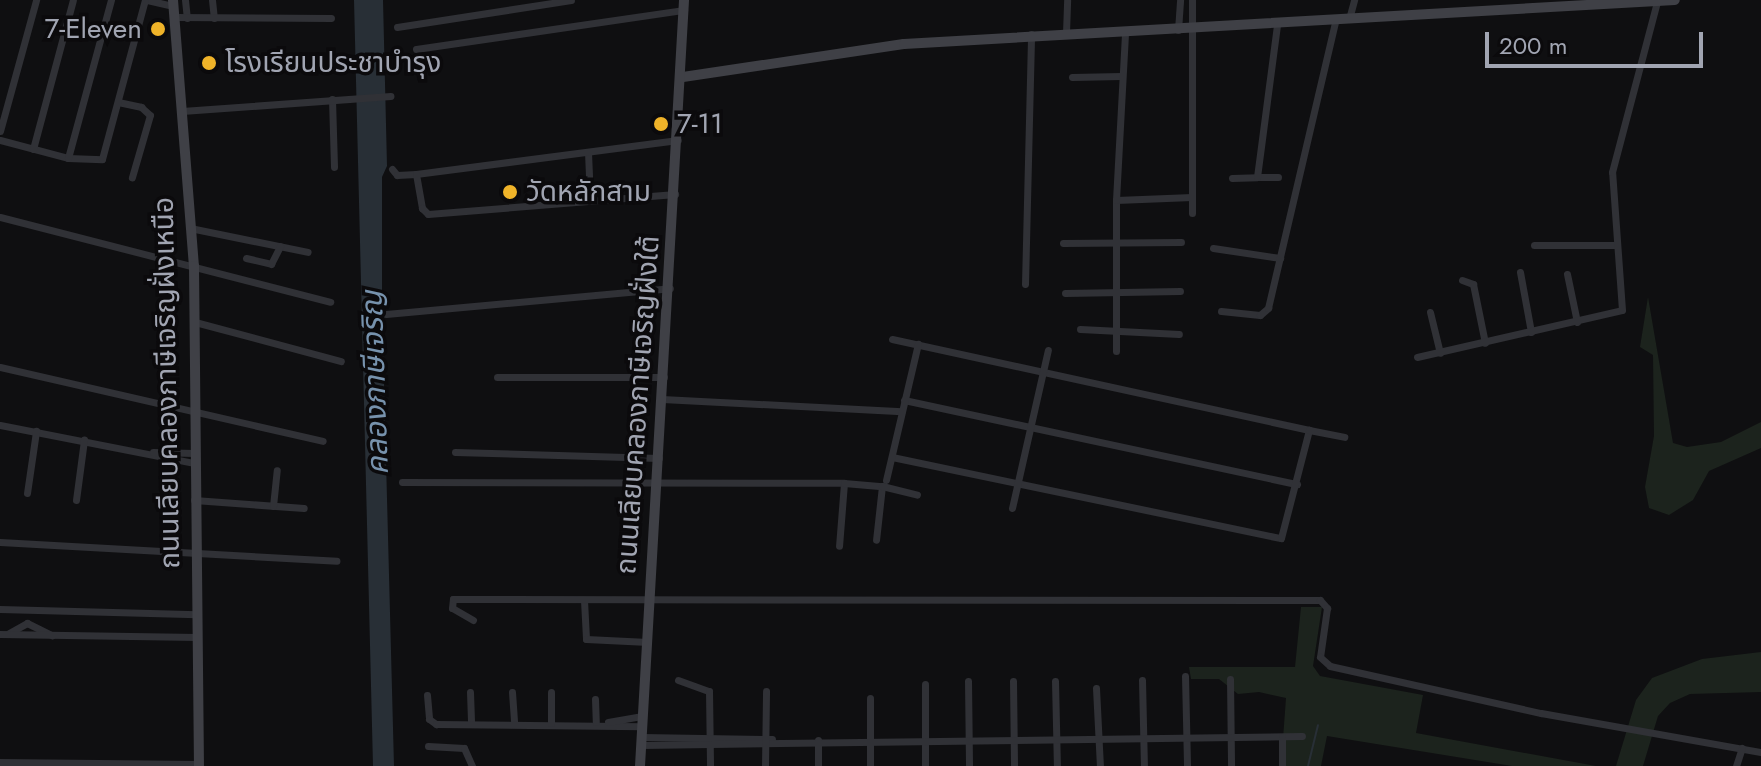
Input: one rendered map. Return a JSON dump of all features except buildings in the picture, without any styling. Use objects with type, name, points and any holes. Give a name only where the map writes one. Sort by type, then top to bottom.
[{"type":"street","points":[[0,131],[36,0]]},
{"type":"street","points":[[33,149],[73,0]]},
{"type":"street","points":[[68,158],[111,0]]},
{"type":"street","points":[[0,140],[68,158],[102,159],[146,0],[173,8],[187,18],[331,18]]},
{"type":"street","points":[[185,0],[187,18]]},
{"type":"street","points":[[212,0],[214,18]]},
{"type":"street","points":[[397,27],[571,0]]},
{"type":"street","points":[[1066,33],[1067,0]]},
{"type":"street","points":[[1178,30],[1180,0]]},
{"type":"street","points":[[1192,0],[1192,213]]},
{"type":"street","points":[[1349,22],[1354,0]]},
{"type":"street","points":[[1456,15],[1460,0]]},
{"type":"street","points":[[683,77],[904,44],[1031,34],[1277,26],[1675,0]]},
{"type":"street","points":[[1417,357],[1622,310],[1615,245],[1613,166],[1657,2]]},
{"type":"street","points":[[416,49],[684,5]]},
{"type":"street","name":"ถนนเลียบคลองภาษีเจริญฝั่งใต้","points":[[640,766],[683,77],[684,5]]},
{"type":"street","name":"ถนนเลียบคลองภาษีเจริญฝั่งเหนือ","points":[[173,8],[194,266],[199,765]]},
{"type":"street","points":[[1221,311],[1264,315],[1335,22]]},
{"type":"street","points":[[1257,177],[1277,26]]},
{"type":"street","points":[[1116,351],[1116,200],[1125,33]]},
{"type":"street","points":[[1025,284],[1031,34]]},
{"type":"street","points":[[1072,77],[1121,76]]},
{"type":"street","points":[[182,111],[388,96]]},
{"type":"street","points":[[332,99],[334,167]]},
{"type":"street","points":[[118,102],[141,107],[150,115],[132,177]]},
{"type":"street","points":[[392,169],[397,175],[416,174],[678,140]]},
{"type":"street","points":[[588,152],[590,199]]},
{"type":"street","points":[[416,174],[425,214],[675,194]]},
{"type":"street","points":[[1232,178],[1278,177]]},
{"type":"street","points":[[1116,200],[1192,197]]},
{"type":"street","points":[[0,217],[330,302]]},
{"type":"street","points":[[190,228],[308,252]]},
{"type":"street","points":[[1063,243],[1181,242]]},
{"type":"street","points":[[1534,245],[1615,245]]},
{"type":"street","points":[[246,258],[271,264],[280,246]]},
{"type":"street","points":[[1213,248],[1280,258]]},
{"type":"street","points":[[1520,272],[1531,332]]},
{"type":"street","points":[[1567,274],[1577,322]]},
{"type":"street","points":[[1462,280],[1473,284],[1485,343]]},
{"type":"street","points":[[386,314],[670,288]]},
{"type":"street","points":[[1065,293],[1180,291]]},
{"type":"street","points":[[1430,312],[1440,353]]},
{"type":"street","points":[[195,322],[341,361]]},
{"type":"street","points":[[1080,329],[1179,334]]},
{"type":"street","points":[[892,339],[1042,374],[1344,437]]},
{"type":"street","points":[[876,540],[884,483],[918,344]]},
{"type":"street","points":[[1012,508],[1048,350]]},
{"type":"street","points":[[0,367],[195,408],[323,441]]},
{"type":"street","points":[[497,377],[664,377]]},
{"type":"street","points":[[662,399],[902,411]]},
{"type":"street","points":[[904,400],[1297,484]]},
{"type":"street","points":[[0,425],[194,458]]},
{"type":"street","points":[[892,457],[1281,538],[1309,430]]},
{"type":"street","points":[[27,493],[36,431]]},
{"type":"street","points":[[76,500],[84,440]]},
{"type":"street","points":[[455,452],[659,458]]},
{"type":"street","points":[[273,506],[277,470]]},
{"type":"street","points":[[402,482],[657,485],[884,483],[917,495]]},
{"type":"street","points":[[839,546],[844,483]]},
{"type":"street","points":[[194,500],[304,508]]},
{"type":"street","points":[[0,542],[336,561]]},
{"type":"street","points":[[473,620],[452,608],[453,599],[1320,600],[1327,608],[1320,657],[1330,666],[1541,713],[1761,752]]},
{"type":"street","points":[[584,600],[586,639],[648,642]]},
{"type":"street","points":[[0,609],[197,614]]},
{"type":"street","points":[[4,634],[197,637]]},
{"type":"street","points":[[1185,676],[1187,766]]},
{"type":"street","points":[[1230,679],[1231,766]]},
{"type":"street","points":[[678,680],[709,691],[710,766]]},
{"type":"street","points":[[1142,680],[1144,766]]},
{"type":"street","points":[[968,681],[969,766]]},
{"type":"street","points":[[1013,681],[1014,766]]},
{"type":"street","points":[[1055,681],[1057,766]]},
{"type":"street","points":[[925,684],[925,766]]},
{"type":"street","points":[[1096,688],[1100,766]]},
{"type":"street","points":[[765,766],[766,691]]},
{"type":"street","points":[[470,692],[471,724]]},
{"type":"street","points":[[512,692],[514,723]]},
{"type":"street","points":[[551,692],[551,723]]},
{"type":"street","points":[[427,695],[432,723],[608,722],[642,731],[710,741],[1013,742],[1230,740],[1302,736]]},
{"type":"street","points":[[870,698],[870,766]]},
{"type":"street","points":[[595,699],[596,722]]},
{"type":"street","points":[[1282,737],[1282,766]]},
{"type":"street","points":[[818,740],[818,766]]},
{"type":"street","points":[[428,746],[464,748],[472,766]]},
{"type":"street","points":[[1736,766],[1742,748]]},
{"type":"street","points":[[0,762],[199,765]]},
{"type":"shaded area","points":[[1648,297],[1673,443],[1687,447],[1721,442],[1761,422],[1761,448],[1709,471],[1693,500],[1669,515],[1649,508],[1645,487],[1654,436],[1653,355],[1640,347]]},
{"type":"shaded area","points":[[1301,607],[1322,607],[1313,666],[1320,676],[1423,695],[1416,733],[1596,766],[1512,766],[1327,736],[1321,766],[1281,766],[1286,698],[1259,692],[1238,694],[1219,679],[1191,679],[1189,667],[1295,667]]},
{"type":"shaded area","points":[[1761,652],[1761,692],[1690,694],[1670,703],[1658,716],[1643,766],[1616,766],[1636,700],[1652,678],[1702,659]]},
{"type":"water","name":"คลองภาษีเจริญ","points":[[354,0],[383,0],[387,166],[382,177],[382,307],[394,766],[373,766]]},
{"type":"waterway","points":[[1308,766],[1318,725]]},
{"type":"place","name":"7-Eleven","points":[[158,29]]},
{"type":"place","name":"โรงเรียนประชาบำรุง","points":[[209,63]]},
{"type":"place","name":"7-11","points":[[661,124]]},
{"type":"place","name":"วัดหลักสาม","points":[[510,192]]}]
